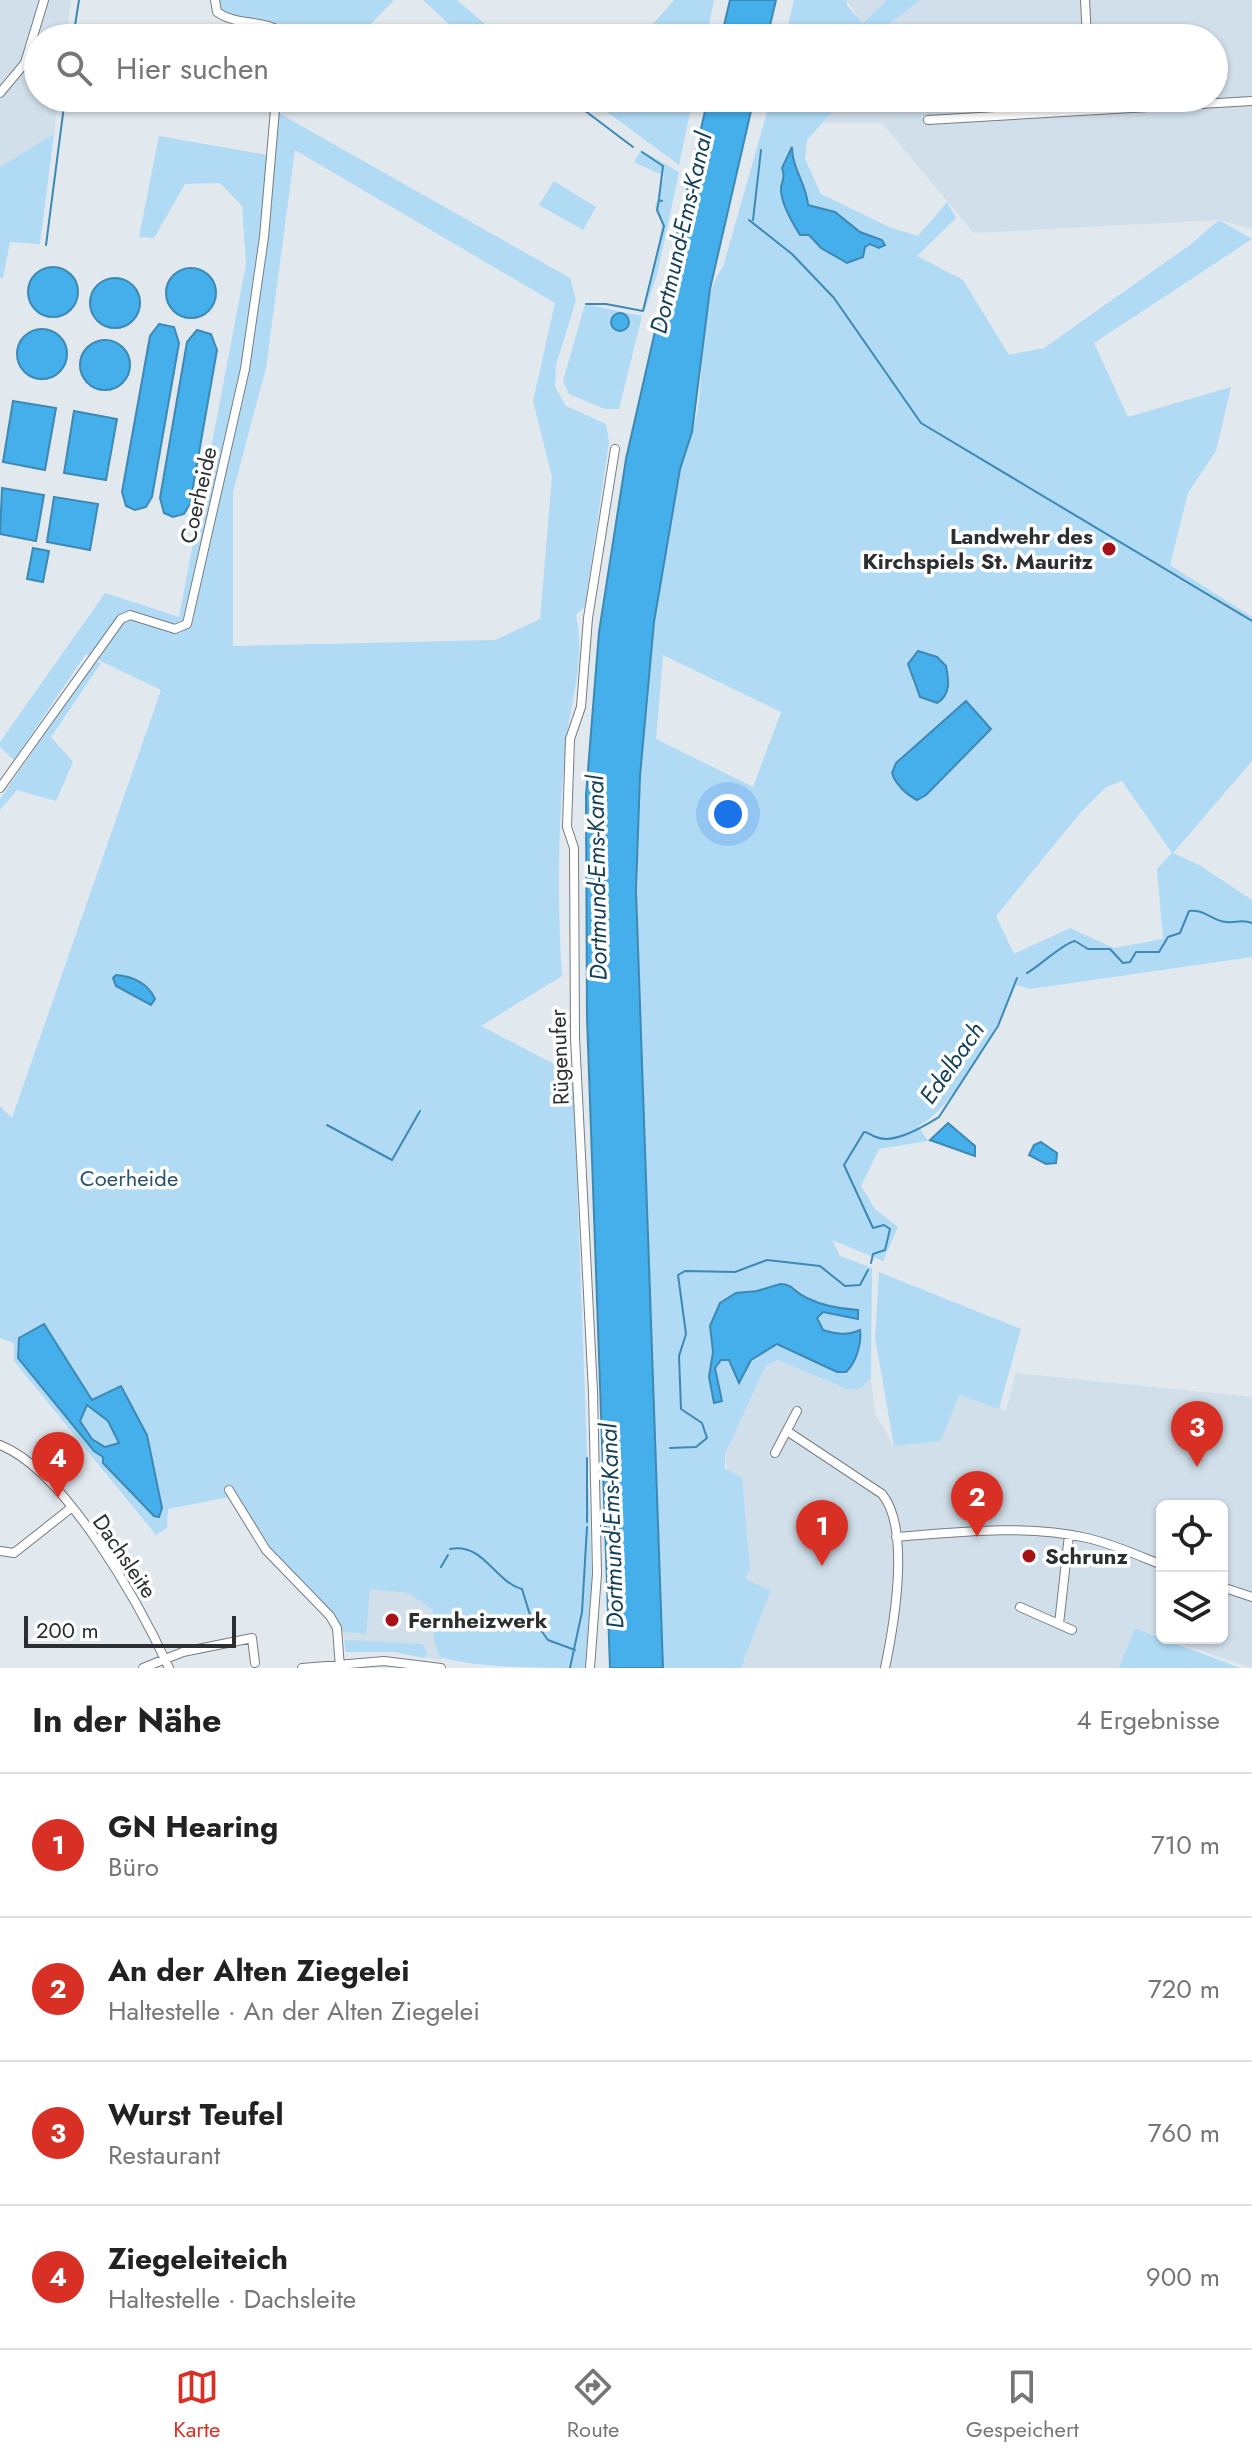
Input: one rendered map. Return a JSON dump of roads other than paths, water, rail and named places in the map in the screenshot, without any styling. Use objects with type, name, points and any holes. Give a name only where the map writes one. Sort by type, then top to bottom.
[{"type":"street","points":[[39,24],[44,0]]},
{"type":"street","points":[[215,0],[217,12],[224,18],[259,24]]},
{"type":"street","points":[[1085,0],[1086,24]]},
{"type":"street","points":[[0,93],[24,64]]},
{"type":"street","points":[[1228,102],[1252,101]]},
{"type":"street","name":"Coerheide","points":[[0,788],[121,619],[130,615],[175,629],[187,624],[245,369],[264,237],[275,112]]},
{"type":"street","points":[[928,120],[1059,112]]},
{"type":"street","name":"Rügenufer","points":[[590,1668],[597,1574],[593,1392],[575,1038],[574,848],[568,831],[566,809],[570,739],[581,707],[588,618],[615,449]]},
{"type":"street","points":[[775,1453],[797,1411]]},
{"type":"street","points":[[787,1431],[882,1494],[895,1513],[892,1634],[885,1668]]},
{"type":"street","name":"Dachsleite","points":[[0,1445],[29,1461],[71,1508],[135,1600],[169,1668]]},
{"type":"street","points":[[229,1490],[264,1548],[330,1616],[337,1628],[340,1665]]},
{"type":"street","points":[[1,1554],[14,1553],[71,1508]]},
{"type":"street","points":[[896,1537],[960,1532],[1069,1535],[1115,1546],[1156,1563]]},
{"type":"street","points":[[1059,1624],[1069,1535]]},
{"type":"street","points":[[1228,1589],[1252,1597]]},
{"type":"street","points":[[1020,1607],[1072,1630]]},
{"type":"street","points":[[252,1627],[255,1663]]},
{"type":"street","points":[[143,1668],[165,1659],[252,1638]]},
{"type":"street","points":[[302,1668],[394,1662],[441,1668]]},
{"type":"water","points":[[730,0],[776,0],[770,24],[724,24]]},
{"type":"water","name":"Dortmund-Ems-Kanal","points":[[705,112],[751,112],[710,289],[692,432],[680,469],[654,622],[640,776],[636,890],[663,1668],[610,1668],[587,1017],[586,795],[599,632],[626,459]]},
{"type":"water","points":[[792,147],[808,205],[835,212],[860,232],[882,240],[885,245],[879,248],[870,244],[865,247],[863,257],[847,263],[821,248],[809,235],[800,235],[781,193],[782,168]]},
{"type":"water","points":[[53,267],[70,275],[78,292],[70,309],[53,317],[36,309],[28,292],[36,275]]},
{"type":"water","points":[[191,268],[208,276],[216,293],[208,310],[191,318],[174,310],[166,293],[174,276]]},
{"type":"water","points":[[115,278],[132,286],[140,303],[132,320],[115,328],[98,320],[90,303],[98,286]]},
{"type":"water","points":[[620,313],[629,322],[620,331],[611,322]]},
{"type":"water","points":[[159,324],[174,327],[179,343],[152,497],[146,507],[135,510],[126,506],[122,492],[150,336]]},
{"type":"water","points":[[42,329],[59,337],[67,354],[59,371],[42,379],[25,371],[17,354],[25,337]]},
{"type":"water","points":[[197,330],[211,334],[217,350],[190,504],[184,514],[173,517],[164,513],[160,498],[187,342]]},
{"type":"water","points":[[105,340],[122,348],[130,365],[122,382],[105,390],[88,382],[80,365],[88,348]]},
{"type":"water","points":[[13,401],[56,408],[45,470],[3,462]]},
{"type":"water","points":[[74,411],[117,419],[106,480],[64,473]]},
{"type":"water","points":[[2,488],[44,495],[36,541],[0,534]]},
{"type":"water","points":[[54,497],[98,504],[90,550],[47,542]]},
{"type":"water","points":[[33,548],[49,551],[43,582],[27,579]]},
{"type":"water","points":[[918,651],[937,657],[946,666],[947,691],[937,703],[920,697],[908,664]]},
{"type":"water","points":[[966,701],[991,729],[926,795],[917,800],[896,781],[892,773],[896,763]]},
{"type":"water","points":[[116,975],[144,985],[155,999],[151,1005],[116,986],[113,978]]},
{"type":"water","points":[[948,1123],[975,1146],[975,1156],[930,1140]]},
{"type":"water","points":[[1041,1142],[1057,1153],[1056,1163],[1046,1164],[1029,1155],[1034,1145]]},
{"type":"water","points":[[788,1285],[819,1303],[858,1310],[858,1319],[823,1312],[817,1318],[823,1330],[846,1334],[860,1330],[859,1347],[853,1363],[846,1372],[837,1372],[777,1344],[751,1360],[739,1383],[729,1360],[721,1360],[715,1368],[722,1401],[714,1403],[709,1377],[713,1352],[710,1326],[720,1303],[736,1293]]},
{"type":"water","points":[[44,1324],[92,1400],[121,1386],[147,1435],[162,1508],[159,1517],[154,1516],[103,1463],[103,1457],[94,1451],[18,1358],[19,1338]],"holes":[[[87,1405],[108,1421],[119,1443],[105,1447],[92,1439],[80,1421]]]},
{"type":"waterway","points":[[75,24],[79,0]]},
{"type":"waterway","points":[[46,245],[63,112]]},
{"type":"waterway","points":[[587,112],[633,147]]},
{"type":"waterway","points":[[753,220],[761,150]]},
{"type":"waterway","points":[[642,152],[663,166],[659,198]]},
{"type":"waterway","name":"Dortmund-Ems-Kanal","points":[[586,304],[606,304],[643,311],[664,226],[657,210],[659,200],[662,201]]},
{"type":"waterway","points":[[749,220],[792,254],[834,298],[921,423],[1252,621]]},
{"type":"waterway","name":"Edelbach","points":[[1027,973],[1075,941],[1088,949],[1110,949],[1123,963],[1130,962],[1136,952],[1159,952],[1168,937],[1180,933],[1189,911],[1221,921],[1252,923]]},
{"type":"waterway","name":"Edelbach","points":[[871,1263],[873,1254],[885,1250],[890,1229],[884,1225],[873,1228],[844,1165],[864,1132],[891,1139],[939,1117],[998,1026],[1017,978]]},
{"type":"waterway","points":[[327,1125],[392,1160],[420,1111]]},
{"type":"waterway","name":"Edelbach","points":[[670,1448],[696,1447],[707,1438],[702,1423],[681,1409],[679,1356],[686,1334],[678,1275],[685,1271],[735,1272],[767,1260],[820,1266],[845,1286],[860,1285],[868,1270]]},
{"type":"waterway","name":"Edelbach","points":[[587,1458],[587,1522]]},
{"type":"waterway","name":"Edelbach","points":[[570,1668],[582,1612],[587,1527]]},
{"type":"waterway","points":[[450,1549],[471,1551],[504,1579],[522,1589],[530,1615],[548,1640],[575,1650]]},
{"type":"waterway","points":[[441,1567],[448,1555]]},
{"type":"place","name":"Landwehr des Kirchspiels St. Mauritz","points":[[1109,549]]},
{"type":"place","name":"Wurst Teufel","points":[[1197,1467]]},
{"type":"place","name":"Ziegeleiteich","points":[[58,1498]]},
{"type":"place","name":"An der Alten Ziegelei","points":[[977,1537]]},
{"type":"place","name":"Schrunz","points":[[1029,1556]]},
{"type":"place","name":"GN Hearing","points":[[822,1566]]},
{"type":"place","name":"Fernheizwerk","points":[[392,1620]]}]
